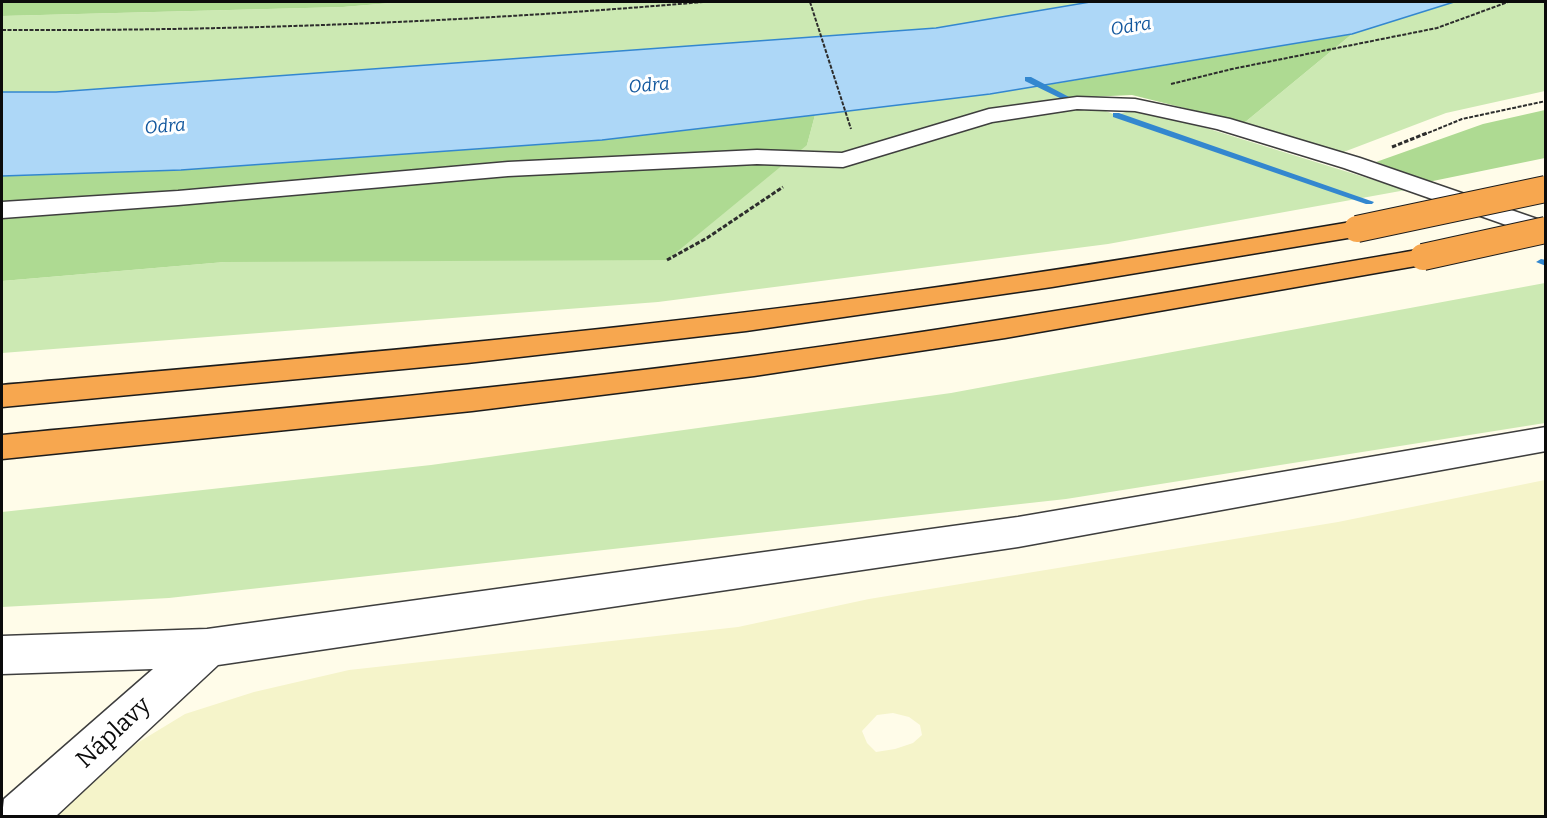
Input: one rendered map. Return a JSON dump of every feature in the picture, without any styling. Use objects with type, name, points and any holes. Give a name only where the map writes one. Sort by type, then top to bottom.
[{"type":"highway","points":[[2,396],[378,363],[746,322],[1069,278],[1357,229],[1545,189]]},
{"type":"highway","points":[[2,447],[385,410],[752,366],[1094,315],[1423,257],[1545,230]]},
{"type":"street","points":[[2,210],[178,198],[508,169],[757,157],[834,159],[989,116],[1077,104],[1135,105],[1222,124],[1352,163],[1545,230]]},
{"type":"street","points":[[2,655],[207,648],[1018,532],[1545,439]]},
{"type":"street","name":"Náplavy","points":[[21,816],[207,648]]},
{"type":"path","points":[[2,30],[347,25],[496,19],[703,2]]},
{"type":"path","points":[[667,260],[707,238],[834,159],[851,129],[810,2]]},
{"type":"path","points":[[1135,105],[1144,95],[1162,86],[1232,69],[1437,28],[1508,2]]},
{"type":"path","points":[[1352,163],[1462,119],[1545,101]]},
{"type":"green space","points":[[2,2],[403,2],[343,7],[2,16]]},
{"type":"green space","points":[[403,2],[1091,2],[936,28],[56,92],[2,92],[2,16],[343,7]]},
{"type":"green space","points":[[1454,2],[1545,2],[1545,91],[1446,113],[1341,153],[1244,123],[1352,34]]},
{"type":"green space","points":[[1352,34],[1244,123],[1132,95],[1067,98],[1040,86]]},
{"type":"green space","points":[[1040,86],[1116,115],[1133,110],[1206,128],[1406,190],[1108,244],[658,302],[2,353],[2,281],[225,262],[807,145],[815,115]]},
{"type":"green space","points":[[1545,110],[1545,158],[1428,182],[1376,162],[1483,124]]},
{"type":"green space","points":[[815,115],[807,145],[667,260],[225,262],[2,281],[2,176],[181,170],[602,140]]},
{"type":"green space","points":[[1545,283],[1545,423],[1066,499],[169,598],[2,607],[2,512],[431,465],[951,393]]},
{"type":"green space","points":[[1545,480],[1545,816],[52,816],[134,745],[185,714],[254,692],[349,670],[738,627],[869,599],[1338,522]],"holes":[[[893,713],[909,717],[920,725],[922,735],[913,743],[876,752],[867,743],[862,731],[877,715]]]},
{"type":"water","name":"Odra","points":[[1090,2],[1454,2],[1352,34],[990,94],[815,115],[602,140],[181,170],[2,176],[2,92],[56,92],[936,28]]},
{"type":"waterway","points":[[1028,79],[1067,98]]},
{"type":"waterway","points":[[1116,115],[1369,202]]},
{"type":"waterway","points":[[1541,262],[1546,263]]}]
